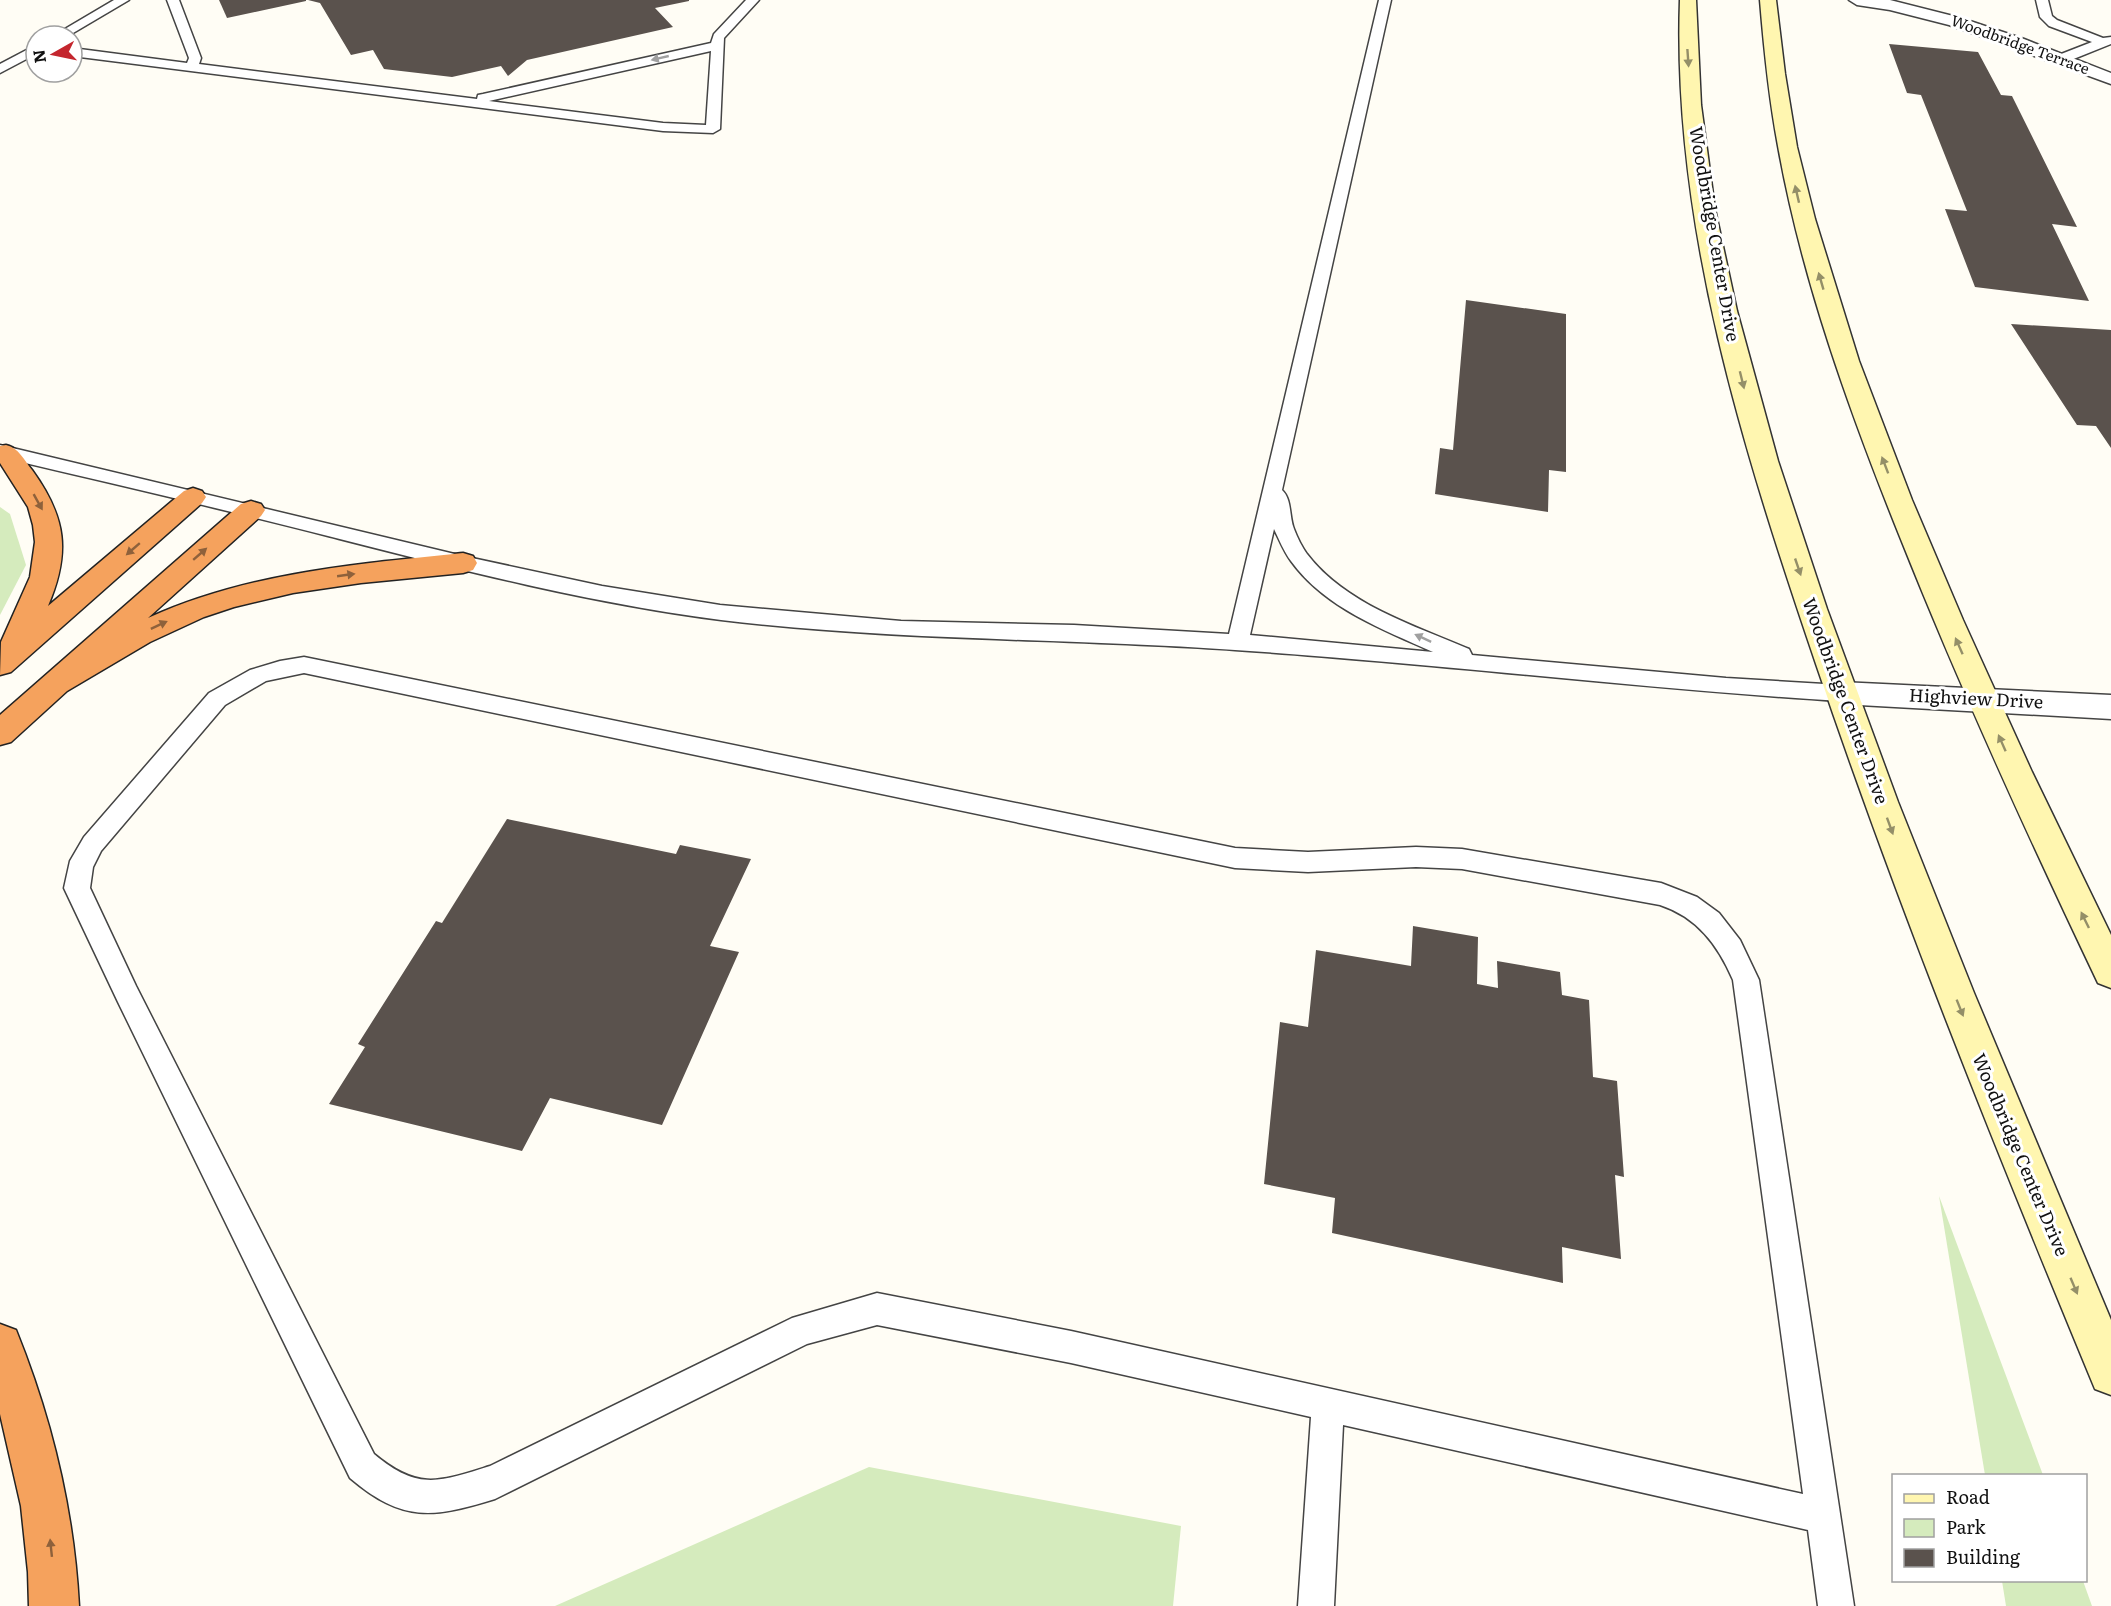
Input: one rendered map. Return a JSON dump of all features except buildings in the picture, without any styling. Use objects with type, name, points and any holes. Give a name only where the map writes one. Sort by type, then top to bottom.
[{"type":"highway","points":[[3,452],[41,506],[49,530],[50,554],[46,578],[35,604],[4,661]]},
{"type":"highway","points":[[4,661],[193,497]]},
{"type":"highway","points":[[0,733],[251,510]]},
{"type":"highway","points":[[53,685],[153,628],[193,610],[235,596],[317,579],[463,563]]},
{"type":"highway","points":[[0,1346],[33,1448],[47,1512],[54,1606]]},
{"type":"street","name":"Woodbridge Center Drive","points":[[1688,0],[1689,93],[1711,244],[1728,323],[1763,455],[1840,693],[1979,1057],[2111,1373]]},
{"type":"street","points":[[1768,0],[1771,46],[1781,118],[1802,212],[1825,293],[1877,445],[1982,699],[2111,972]]},
{"type":"street","name":"Woodbridge Terrace","points":[[1857,0],[1948,18],[2061,59],[2111,80]]},
{"type":"street","name":"Highview Drive","points":[[1840,693],[1982,699],[2111,708]]},
{"type":"lane","points":[[80,24],[123,0]]},
{"type":"lane","points":[[174,0],[195,58],[189,67]]},
{"type":"lane","points":[[84,54],[670,128],[713,129],[717,46],[721,33],[753,0]]},
{"type":"lane","points":[[1238,642],[1385,0]]},
{"type":"lane","points":[[2042,0],[2045,14],[2053,23],[2107,41]]},
{"type":"lane","points":[[2061,59],[2107,41]]},
{"type":"lane","points":[[466,102],[717,46]]},
{"type":"lane","points":[[0,69],[24,56]]},
{"type":"lane","points":[[3,452],[463,563],[602,593],[720,612],[901,629],[1074,633],[1238,642],[1726,686],[1840,693]]},
{"type":"lane","points":[[1277,471],[1278,512],[1283,530],[1292,549],[1319,581],[1336,595],[1358,607],[1476,663]]},
{"type":"lane","points":[[1824,1516],[1071,1347],[877,1310],[803,1329],[495,1482],[459,1493],[426,1498],[400,1494],[380,1483],[362,1466],[127,994],[77,888],[78,869],[84,853],[217,699],[235,685],[254,676],[285,667],[304,665],[1235,858],[1308,862],[1416,856],[1462,858],[1661,894],[1691,906],[1722,934],[1735,952],[1746,980],[1824,1516],[1836,1606]]},
{"type":"lane","points":[[1316,1606],[1328,1404]]},
{"type":"green space","points":[[0,507],[10,514],[26,565],[0,615]]},
{"type":"green space","points":[[1939,1196],[2043,1474],[1985,1474]]},
{"type":"green space","points":[[869,1467],[1181,1526],[1173,1606],[555,1606]]},
{"type":"green space","points":[[2002,1582],[2083,1582],[2092,1606],[2006,1606]]}]
